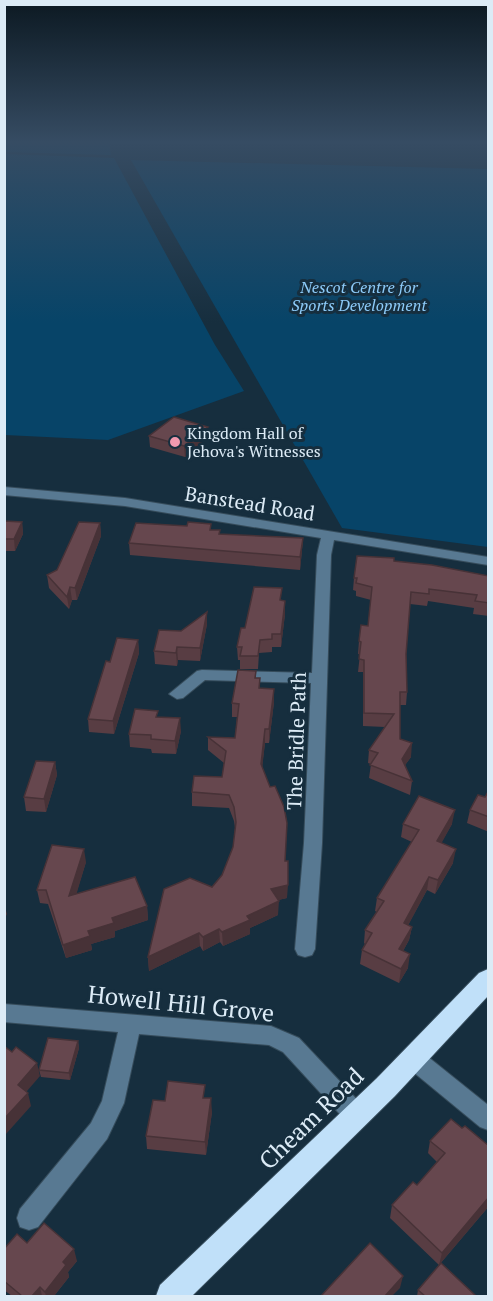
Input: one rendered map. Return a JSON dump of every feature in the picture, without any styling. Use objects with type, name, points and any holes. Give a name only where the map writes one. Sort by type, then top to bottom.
[{"type":"highway","name":"Cheam Road","points":[[171,1296],[414,1059],[489,980]]},
{"type":"street","name":"Banstead Road","points":[[4,491],[125,502],[489,561]]},
{"type":"street","name":"The Bridle Path","points":[[305,949],[313,843],[324,555],[328,535]]},
{"type":"street","points":[[177,694],[202,675],[320,678]]},
{"type":"street","name":"Howell Hill Grove","points":[[4,1013],[271,1036],[291,1045],[356,1115]]},
{"type":"street","points":[[29,1218],[99,1131],[113,1103],[130,1024]]},
{"type":"street","points":[[414,1059],[489,1119]]},
{"type":"green space","points":[[5,202],[138,202],[215,345],[244,391],[108,440],[5,435]]},
{"type":"green space","name":"Nescot Centre for Sports Development","points":[[155,202],[488,202],[488,547],[342,528]]},
{"type":"building","points":[[174,417],[208,427],[184,446],[149,436]]},
{"type":"building","points":[[4,521],[22,522],[14,539],[4,539]]},
{"type":"building","points":[[79,522],[100,523],[75,588],[70,587],[67,597],[47,575],[57,570]]},
{"type":"building","points":[[188,522],[211,524],[210,530],[220,530],[219,534],[303,538],[300,557],[129,543],[136,523],[187,526]]},
{"type":"building","points":[[357,556],[394,558],[394,561],[432,565],[489,576],[489,603],[475,601],[477,595],[429,589],[429,594],[411,592],[406,654],[407,692],[400,692],[400,739],[412,743],[402,759],[412,781],[370,765],[378,753],[369,750],[394,714],[364,713],[364,660],[359,659],[361,642],[359,641],[361,625],[368,626],[372,587],[356,583],[357,578],[354,578]]},
{"type":"building","points":[[254,587],[282,588],[280,600],[285,601],[281,634],[272,634],[272,639],[260,640],[258,656],[240,656],[242,647],[237,647],[241,628],[245,628]]},
{"type":"building","points":[[207,612],[200,648],[177,647],[176,653],[154,651],[159,630],[181,631]]},
{"type":"building","points":[[117,638],[138,640],[113,721],[88,719],[106,661],[110,662]]},
{"type":"building","points":[[238,670],[256,671],[255,678],[260,678],[259,688],[274,689],[269,729],[265,729],[261,764],[270,787],[275,786],[284,807],[287,823],[285,861],[288,861],[288,885],[271,889],[279,901],[247,916],[250,920],[222,932],[219,929],[203,937],[199,933],[148,957],[164,889],[190,878],[212,887],[222,875],[233,847],[236,822],[234,807],[229,795],[192,792],[194,776],[222,777],[226,751],[208,737],[235,738],[239,704],[232,703]]},
{"type":"building","points":[[135,709],[158,711],[156,717],[180,718],[175,741],[151,739],[151,735],[129,734]]},
{"type":"building","points":[[36,761],[55,762],[44,799],[24,797]]},
{"type":"building","points":[[489,790],[489,817],[470,810],[478,795],[485,797]]},
{"type":"building","points":[[419,796],[455,810],[437,841],[456,849],[438,880],[429,877],[404,923],[412,927],[399,949],[410,954],[401,969],[362,950],[372,933],[365,930],[384,901],[377,898],[419,830],[403,824]]},
{"type":"building","points":[[52,845],[84,849],[69,896],[135,877],[147,906],[112,918],[114,923],[88,931],[90,936],[63,945],[46,890],[37,890]]},
{"type":"building","points":[[48,1038],[78,1041],[69,1073],[39,1070]]},
{"type":"building","points":[[4,1046],[12,1052],[16,1047],[37,1063],[18,1085],[28,1093],[4,1119]]},
{"type":"building","points":[[168,1081],[205,1085],[203,1098],[211,1098],[205,1142],[146,1136],[153,1100],[165,1101]]},
{"type":"building","points":[[451,1119],[462,1128],[465,1126],[489,1146],[489,1197],[442,1253],[392,1205],[413,1182],[417,1185],[445,1153],[430,1141]]},
{"type":"building","points":[[44,1223],[74,1249],[63,1262],[66,1265],[45,1292],[40,1287],[32,1296],[22,1296],[4,1281],[4,1249],[17,1234],[27,1243]]},
{"type":"building","points":[[370,1243],[403,1276],[385,1296],[321,1296]]},
{"type":"building","points":[[441,1263],[476,1296],[425,1296],[418,1290]]},
{"type":"place","name":"Kingdom Hall of Jehova's Witnesses","points":[[175,442]]}]
